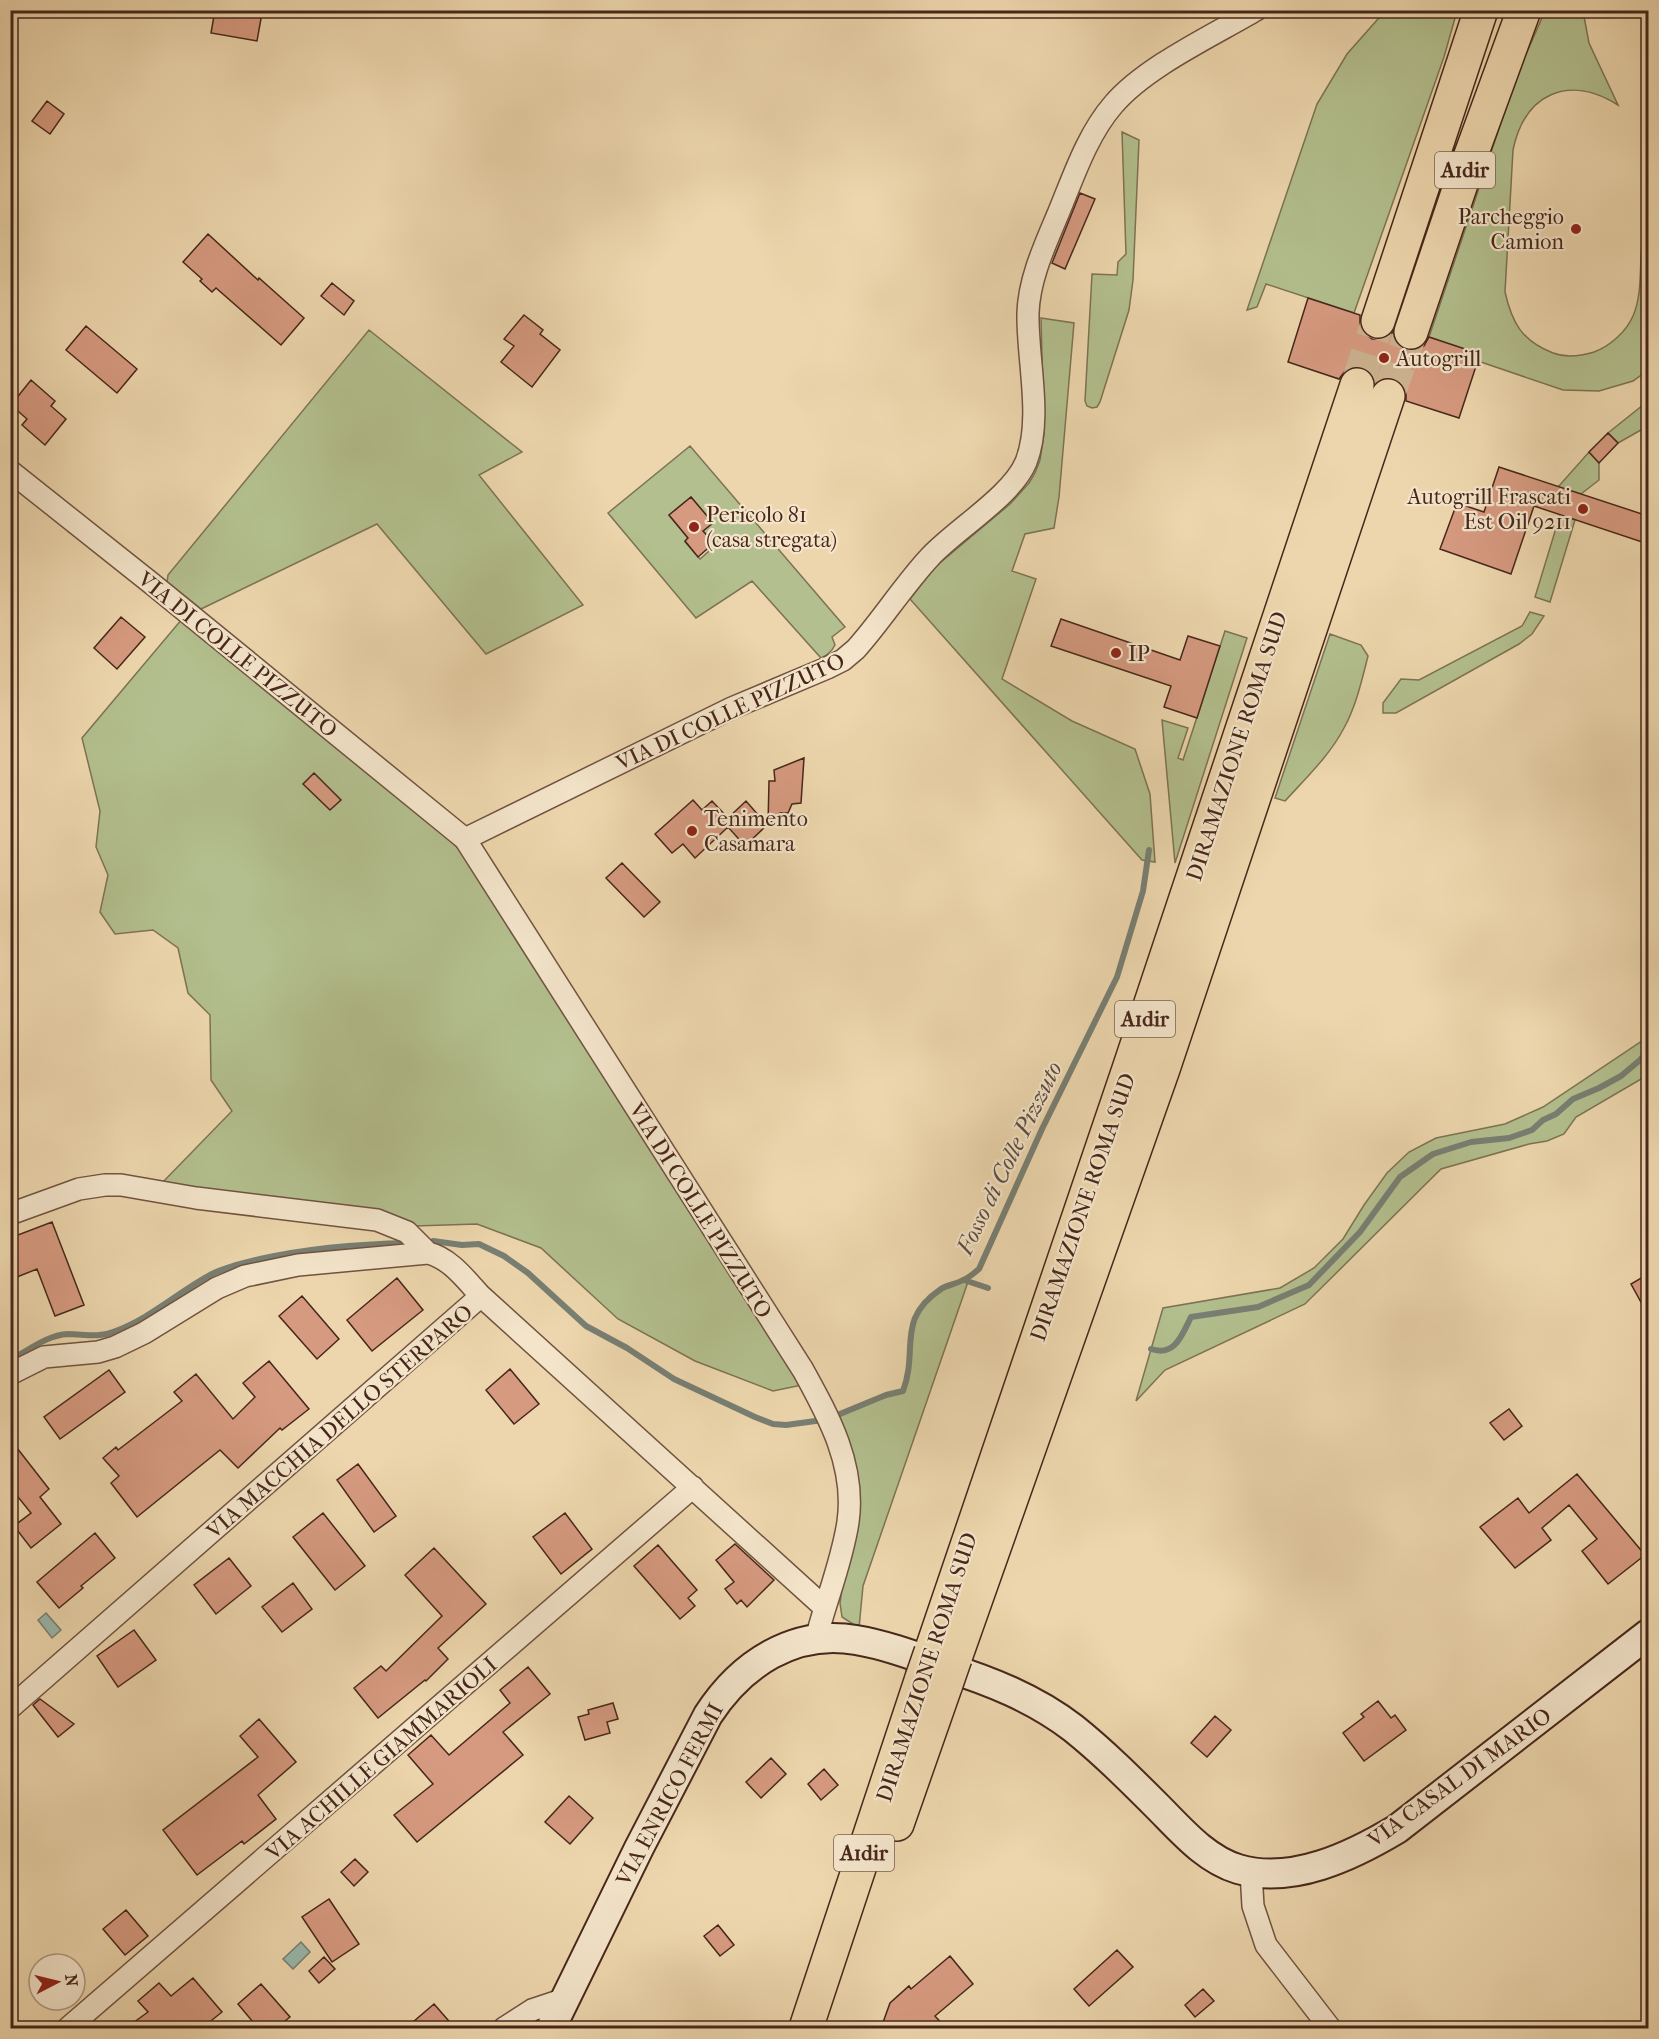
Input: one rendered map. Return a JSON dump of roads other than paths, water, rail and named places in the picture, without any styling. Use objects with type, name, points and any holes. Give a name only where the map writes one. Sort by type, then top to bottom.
[{"type":"highway","name":"A1dir","points":[[1378,321],[1481,10]]},
{"type":"highway","name":"A1dir","points":[[1411,332],[1478,135],[1524,10]]},
{"type":"highway","name":"DIRAMAZIONE ROMA SUD","points":[[828,2028],[939,1668],[1130,1066],[1357,385]]},
{"type":"highway","name":"DIRAMAZIONE ROMA SUD","points":[[806,2028],[1163,1069],[1388,396]]},
{"type":"street","name":"VIA DI COLLE PIZZUTO","points":[[465,839],[715,716],[827,668],[843,660],[856,649],[930,557],[997,499],[1020,474],[1025,465],[1032,429],[1028,316],[1032,284],[1061,206],[1102,119],[1118,99],[1139,81],[1256,10]]},
{"type":"street","name":"VIA DI COLLE PIZZUTO","points":[[10,471],[465,839],[777,1330],[828,1416],[846,1468],[849,1502],[844,1542],[816,1639]]},
{"type":"street","points":[[10,1214],[79,1189],[121,1185],[196,1198],[376,1220],[407,1232],[428,1253]]},
{"type":"street","points":[[10,1374],[44,1357],[98,1352],[115,1347],[152,1328],[217,1288],[245,1276],[298,1265],[428,1253],[447,1261],[481,1296]]},
{"type":"street","name":"VIA MACCHIA DELLO STERPARO","points":[[10,1708],[481,1296],[824,1607]]},
{"type":"street","name":"VIA ACHILLE GIAMMARIOLI","points":[[68,2028],[693,1487]]},
{"type":"street","name":"VIA CASAL DI MARIO","points":[[854,1639],[891,1648],[989,1681],[1043,1707],[1095,1746],[1201,1849],[1226,1864],[1251,1872],[1276,1873],[1301,1870],[1350,1855],[1374,1843],[1416,1815],[1648,1634]]},
{"type":"street","name":"VIA ENRICO FERMI","points":[[551,2028],[698,1733],[719,1697],[733,1681],[762,1658],[797,1643],[816,1639],[854,1639]]},
{"type":"street","points":[[1251,1872],[1253,1906],[1268,1950],[1330,2028]]},
{"type":"street","points":[[504,2028],[532,2010],[565,1999]]},
{"type":"water","points":[[46,1613],[61,1630],[52,1638],[38,1620]]},
{"type":"water","points":[[301,1942],[310,1952],[293,1969],[283,1959]]},
{"type":"waterway","name":"Fosso di Colle Pizzuto","points":[[835,1416],[886,1395],[903,1391],[913,1324],[918,1312],[941,1289],[967,1278],[979,1269],[1042,1129],[1117,977],[1143,891],[1149,850]]},
{"type":"waterway","points":[[1151,1349],[1159,1351],[1172,1347],[1181,1337],[1191,1317],[1258,1307],[1309,1285],[1360,1232],[1400,1177],[1433,1154],[1471,1142],[1509,1138],[1532,1130],[1573,1099],[1621,1076],[1648,1051]]},
{"type":"waterway","name":"Fosso di Colle Pizzuto","points":[[433,1241],[462,1245],[479,1244],[504,1256],[528,1273],[586,1326],[627,1348],[674,1379],[755,1417],[773,1424],[786,1425],[823,1420]]},
{"type":"waterway","name":"Fosso di Colle Pizzuto","points":[[10,1360],[60,1335],[102,1335],[126,1327],[212,1274],[235,1265],[315,1249],[409,1243]]},
{"type":"waterway","points":[[964,1280],[988,1288]]},
{"type":"tunnel","points":[[1357,385],[1378,321]]},
{"type":"tunnel","points":[[1388,396],[1411,332]]},
{"type":"place","name":"Parcheggio Camion","points":[[1576,229]]},
{"type":"place","name":"Autogrill","points":[[1384,358]]},
{"type":"place","name":"Autogrill Frascati Est Oil 9211","points":[[1583,509]]},
{"type":"place","name":"Pericolo 81 (casa stregata)","points":[[694,527]]},
{"type":"place","name":"IP","points":[[1116,653]]},
{"type":"place","name":"Tenimento Casamara","points":[[692,831]]}]
